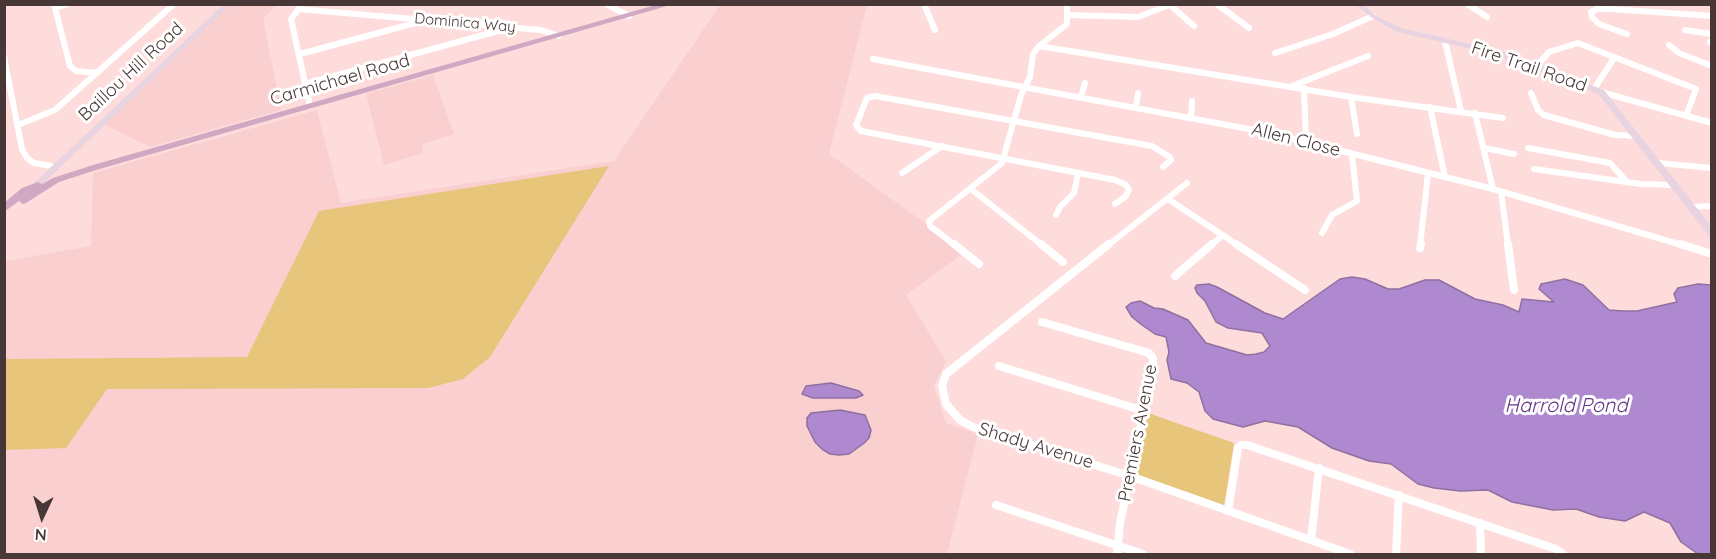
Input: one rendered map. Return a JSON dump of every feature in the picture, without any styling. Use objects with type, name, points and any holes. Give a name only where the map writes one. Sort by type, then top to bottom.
[{"type":"main road","name":"Carmichael Road","points":[[24,195],[56,180],[670,4]]},
{"type":"main road","points":[[37,185],[56,180]]},
{"type":"main road","name":"Baillou Hill Road","points":[[4,209],[37,185]]},
{"type":"main road","name":"Baillou Hill Road","points":[[4,217],[24,195]]},
{"type":"street","points":[[68,4],[54,6],[70,66],[76,71],[97,73]]},
{"type":"street","points":[[18,125],[55,110],[174,4]]},
{"type":"street","name":"Baillou Hill Road","points":[[37,185],[228,4]]},
{"type":"street","points":[[606,4],[629,16]]},
{"type":"street","points":[[924,4],[935,30]]},
{"type":"street","points":[[980,264],[928,222],[939,211],[998,168],[1004,158],[1021,95],[1026,87],[1033,54],[1039,46],[1067,24],[1067,4]]},
{"type":"street","points":[[1217,4],[1249,28]]},
{"type":"street","name":"Fire Trail Road","points":[[1358,4],[1373,16],[1399,30],[1490,50],[1598,91],[1658,163],[1712,234]]},
{"type":"street","points":[[1467,4],[1487,17]]},
{"type":"street","points":[[1068,15],[1138,17],[1170,5],[1194,26]]},
{"type":"street","points":[[300,7],[291,19],[310,106]]},
{"type":"street","name":"Dominica Way","points":[[300,7],[543,30],[559,36]]},
{"type":"street","points":[[1627,34],[1599,24],[1592,17],[1591,12],[1597,9],[1611,9],[1712,16]]},
{"type":"street","points":[[1275,53],[1333,34],[1373,16]]},
{"type":"street","points":[[300,54],[425,20]]},
{"type":"street","points":[[305,84],[511,27]]},
{"type":"street","points":[[1685,30],[1712,34]]},
{"type":"street","points":[[1445,41],[1461,111]]},
{"type":"street","points":[[1536,67],[1549,52],[1571,43],[1589,47],[1696,89],[1686,116]]},
{"type":"street","points":[[1669,45],[1679,53],[1712,66]]},
{"type":"street","points":[[1039,46],[1351,97],[1503,118]]},
{"type":"street","points":[[1292,86],[1368,56]]},
{"type":"street","points":[[4,57],[8,89],[22,149],[27,158],[34,163],[51,166]]},
{"type":"street","points":[[1614,58],[1598,91],[1712,123]]},
{"type":"street","name":"Allen Close","points":[[873,59],[1191,117],[1306,142],[1501,191],[1712,254]]},
{"type":"street","points":[[1081,97],[1085,83]]},
{"type":"street","points":[[1304,88],[1306,142]]},
{"type":"street","points":[[1136,107],[1138,93]]},
{"type":"street","points":[[1531,93],[1538,110],[1544,115],[1615,135],[1636,136]]},
{"type":"street","points":[[1115,204],[1129,192],[1129,188],[1115,180],[858,130],[856,125],[866,100],[871,96],[879,96],[1157,147],[1170,157],[1163,167]]},
{"type":"street","points":[[1351,97],[1357,134]]},
{"type":"street","points":[[1191,117],[1192,101]]},
{"type":"street","points":[[1430,107],[1445,177]]},
{"type":"street","points":[[1474,113],[1493,189]]},
{"type":"street","name":"Baillou Hill Road","points":[[24,195],[51,166],[84,139]]},
{"type":"street","points":[[902,173],[942,146]]},
{"type":"street","points":[[1484,148],[1514,154]]},
{"type":"street","points":[[1528,148],[1610,163],[1627,182]]},
{"type":"street","points":[[1322,233],[1332,215],[1357,201],[1352,154]]},
{"type":"street","points":[[1658,163],[1712,168]]},
{"type":"street","points":[[1533,169],[1627,182],[1674,185]]},
{"type":"street","points":[[1056,215],[1060,207],[1075,191],[1078,173]]},
{"type":"street","points":[[1420,248],[1428,173]]},
{"type":"street","name":"Shady Avenue","points":[[1186,183],[946,374],[942,386],[946,404],[952,413],[973,427],[1130,476],[1350,555]]},
{"type":"street","points":[[971,189],[1063,262]]},
{"type":"street","points":[[1501,191],[1514,290]]},
{"type":"street","points":[[1168,199],[1305,290]]},
{"type":"street","points":[[1691,207],[1712,206]]},
{"type":"street","points":[[1175,276],[1223,235]]},
{"type":"street","name":"Premiers Avenue","points":[[1042,322],[1151,354],[1153,368],[1117,550]]},
{"type":"street","points":[[999,366],[1144,411]]},
{"type":"street","points":[[1228,511],[1240,445],[1259,448],[1399,495],[1556,549],[1563,555]]},
{"type":"street","points":[[1311,540],[1319,468]]},
{"type":"street","points":[[1396,555],[1399,495]]},
{"type":"street","points":[[996,505],[1117,550],[1143,555]]},
{"type":"street","points":[[1480,523],[1481,555]]},
{"type":"shaded area","points":[[229,5],[276,5],[264,18],[264,23],[281,110],[150,147],[101,123]]},
{"type":"shaded area","points":[[720,5],[867,5],[829,154],[965,252],[906,295],[946,361],[934,386],[946,423],[978,434],[947,554],[5,554],[5,261],[91,246],[93,173],[317,110],[341,203],[614,161]]},
{"type":"shaded area","points":[[433,75],[454,134],[422,144],[423,153],[384,165],[366,94]]},
{"type":"shaded area","points":[[609,166],[490,357],[463,379],[428,388],[107,389],[66,448],[5,450],[5,359],[247,357],[319,211]]},
{"type":"shaded area","points":[[1148,413],[1234,443],[1224,506],[1135,474]]},
{"type":"water","name":"Harrold Pond","points":[[1352,277],[1365,279],[1388,289],[1399,289],[1425,280],[1439,280],[1475,299],[1503,305],[1519,312],[1522,299],[1554,302],[1539,289],[1541,284],[1565,279],[1583,285],[1609,310],[1623,311],[1637,311],[1677,302],[1674,294],[1678,288],[1698,284],[1711,285],[1711,554],[1698,554],[1681,542],[1670,523],[1644,512],[1625,521],[1599,517],[1576,509],[1553,510],[1512,502],[1488,490],[1460,491],[1434,488],[1418,484],[1391,464],[1369,461],[1332,448],[1298,427],[1265,421],[1243,427],[1213,419],[1205,411],[1199,392],[1187,383],[1171,379],[1166,337],[1155,334],[1142,325],[1132,317],[1126,307],[1140,301],[1154,308],[1163,309],[1188,320],[1206,343],[1247,355],[1256,354],[1264,352],[1270,346],[1262,333],[1228,328],[1216,322],[1205,301],[1197,293],[1195,288],[1197,285],[1209,284],[1217,287],[1265,313],[1283,319],[1340,279]]},
{"type":"water","points":[[831,383],[859,391],[863,395],[856,398],[813,398],[802,394],[806,386]]},
{"type":"water","points":[[840,410],[865,415],[871,430],[869,438],[849,454],[830,454],[815,442],[807,426],[807,418],[811,413]]}]
